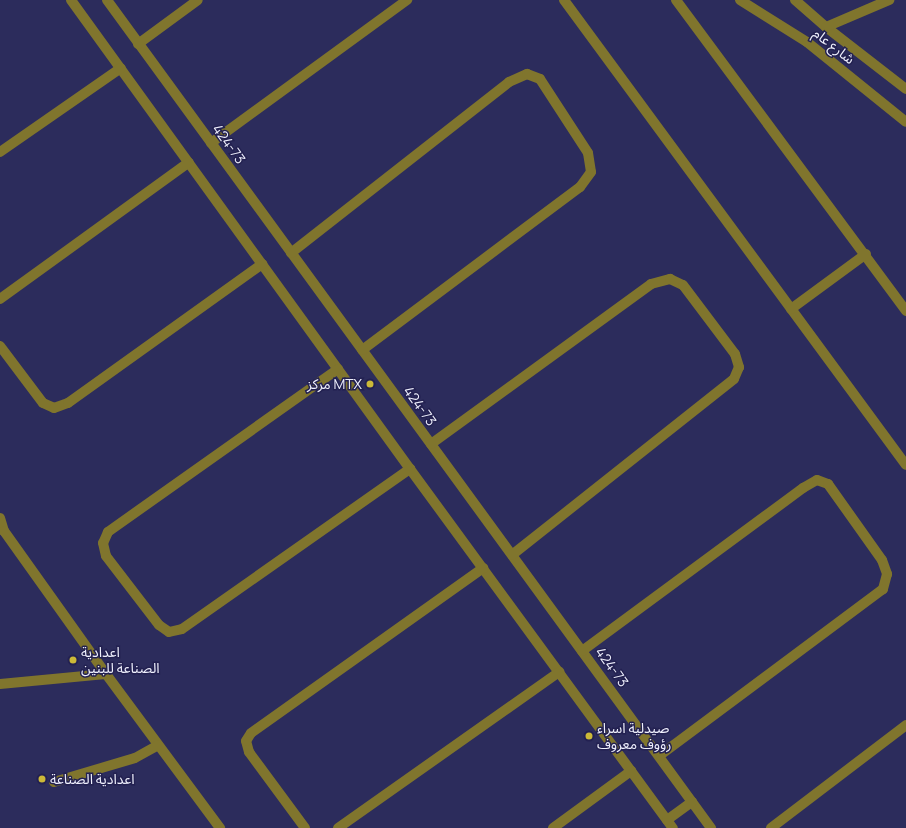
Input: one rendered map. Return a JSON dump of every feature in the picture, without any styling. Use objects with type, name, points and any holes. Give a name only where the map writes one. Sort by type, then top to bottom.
[{"type":"street","points":[[71,0],[410,469],[670,824],[692,802]]},
{"type":"street","name":"424-73","points":[[107,0],[711,828]]},
{"type":"street","points":[[138,44],[198,0]]},
{"type":"street","points":[[211,143],[407,0]]},
{"type":"street","points":[[564,0],[906,465]]},
{"type":"street","points":[[676,0],[866,254],[906,311]]},
{"type":"street","name":"شارع عام","points":[[740,0],[807,42],[906,122]]},
{"type":"street","name":"شارع عام","points":[[795,0],[826,27],[906,89]]},
{"type":"street","points":[[826,27],[889,0]]},
{"type":"street","points":[[0,152],[121,68]]},
{"type":"street","points":[[291,252],[509,82],[527,74],[540,79],[588,154],[591,172],[580,187],[362,350]]},
{"type":"street","points":[[0,299],[189,162]]},
{"type":"street","points":[[791,309],[866,254]]},
{"type":"street","points":[[0,346],[43,403],[54,408],[68,403],[262,264]]},
{"type":"street","points":[[431,444],[651,284],[670,279],[683,285],[735,354],[738,367],[734,379],[512,555]]},
{"type":"street","points":[[338,368],[108,532],[103,543],[106,556],[159,625],[169,632],[182,629],[410,469]]},
{"type":"street","points":[[582,651],[803,488],[817,480],[828,484],[882,560],[887,574],[882,589],[659,756]]},
{"type":"street","points":[[0,518],[4,531],[106,674],[220,828]]},
{"type":"street","points":[[305,828],[249,752],[246,741],[251,733],[483,568]]},
{"type":"street","points":[[338,828],[559,672]]},
{"type":"street","points":[[0,684],[106,674]]},
{"type":"street","points":[[771,828],[906,725]]},
{"type":"street","points":[[54,782],[135,758],[158,745]]},
{"type":"street","points":[[553,828],[631,771]]},
{"type":"place","name":"مركز MTX","points":[[370,384]]},
{"type":"place","name":"اعدادية الصناعة للبنين","points":[[73,660]]},
{"type":"place","name":"صيدلية اسراء رؤوف معروف","points":[[589,736]]},
{"type":"place","name":"اعدادية الصناعة","points":[[42,779]]}]
